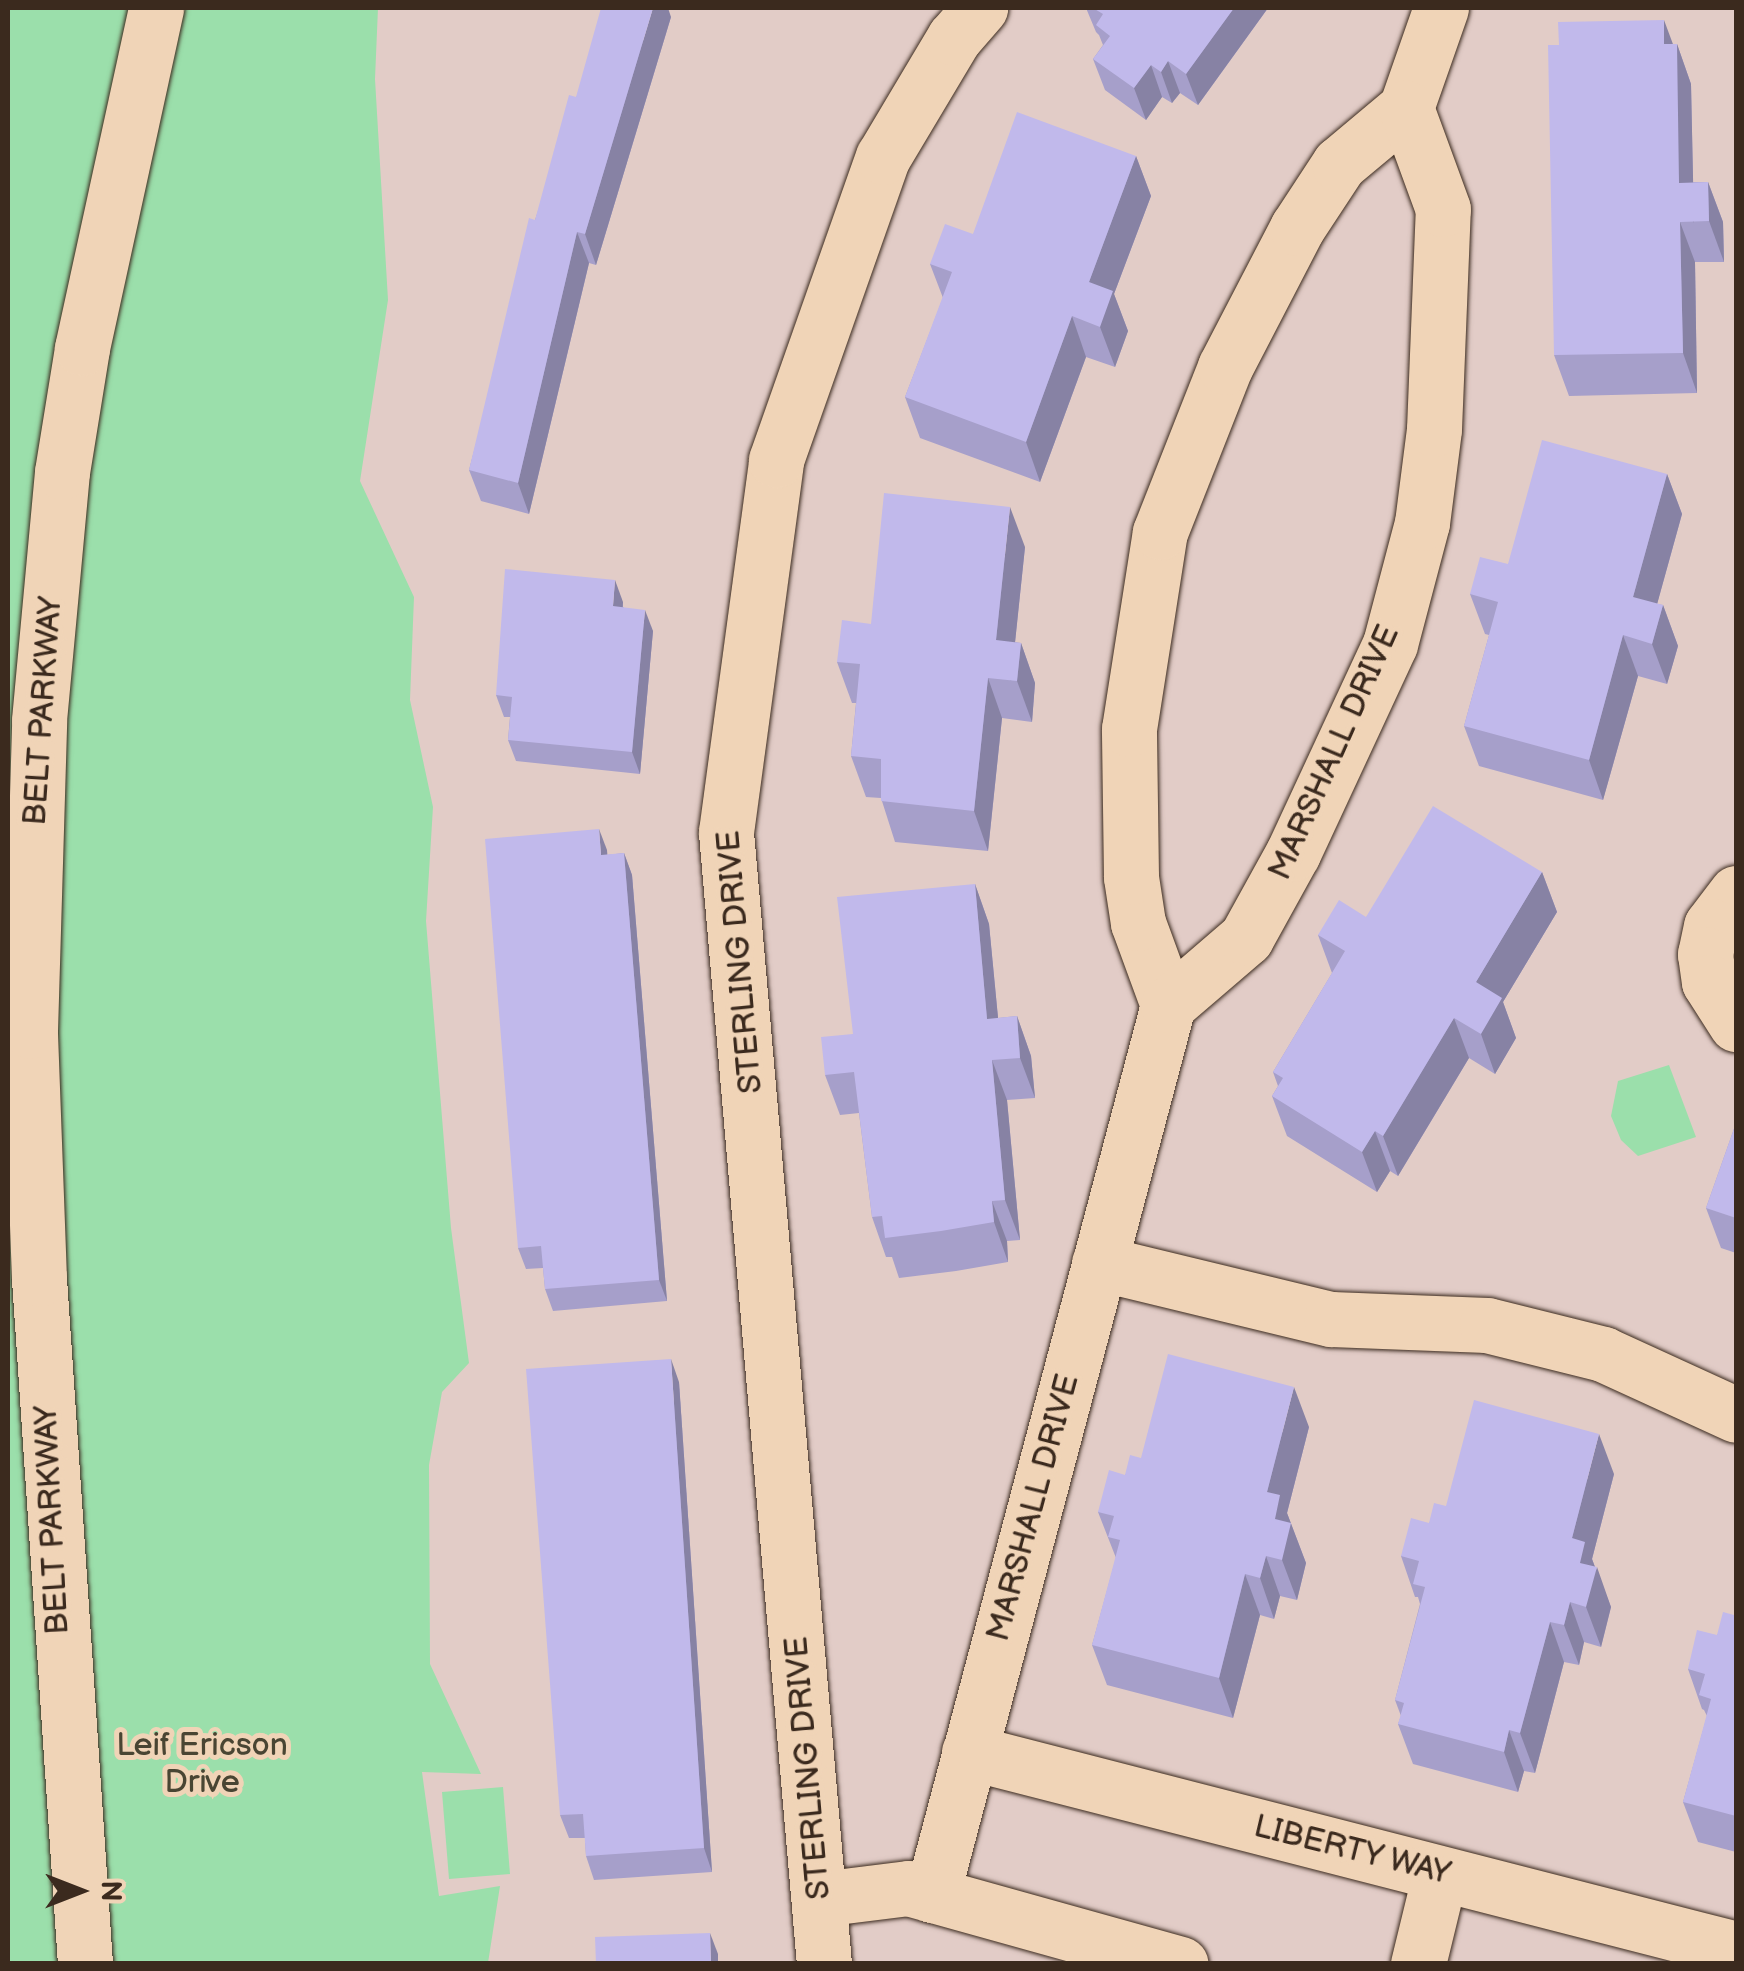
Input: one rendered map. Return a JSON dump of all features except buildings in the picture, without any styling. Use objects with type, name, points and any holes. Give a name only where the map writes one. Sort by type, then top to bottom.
[{"type":"main road","name":"BELT PARKWAY","points":[[85,1964],[38,1241],[30,1030],[39,720],[62,472],[82,348],[156,8]]},
{"type":"main road","name":"STERLING DRIVE","points":[[824,1964],[726,832],[776,460],[883,157],[954,38],[980,8]]},
{"type":"main road","points":[[1168,1006],[1138,923],[1131,877],[1129,729],[1160,532],[1225,367],[1298,228],[1339,164],[1406,108],[1441,8]]},
{"type":"main road","name":"MARSHALL DRIVE","points":[[932,1895],[1168,1006],[1246,938],[1293,854],[1390,644],[1422,523],[1434,429],[1442,209],[1406,108]]},
{"type":"main road","points":[[1736,893],[1711,926],[1706,954],[1709,982],[1736,1024]]},
{"type":"main road","points":[[1099,1263],[1331,1319],[1487,1324],[1603,1354],[1736,1415]]},
{"type":"main road","name":"LIBERTY WAY","points":[[969,1752],[1736,1949]]},
{"type":"main road","points":[[1418,1964],[1440,1874]]},
{"type":"main road","points":[[820,1899],[908,1888],[1180,1964]]},
{"type":"green space","name":"Leif Ericson Drive","points":[[8,8],[378,8],[375,79],[388,300],[360,481],[414,597],[410,700],[433,807],[426,921],[451,1228],[469,1363],[442,1392],[429,1465],[430,1664],[481,1774],[422,1772],[439,1896],[500,1886],[488,1963],[8,1963]]},
{"type":"green space","points":[[1669,1065],[1696,1137],[1638,1156],[1621,1140],[1611,1116],[1618,1081]]},
{"type":"green space","points":[[503,1787],[510,1874],[449,1879],[442,1792]]}]
